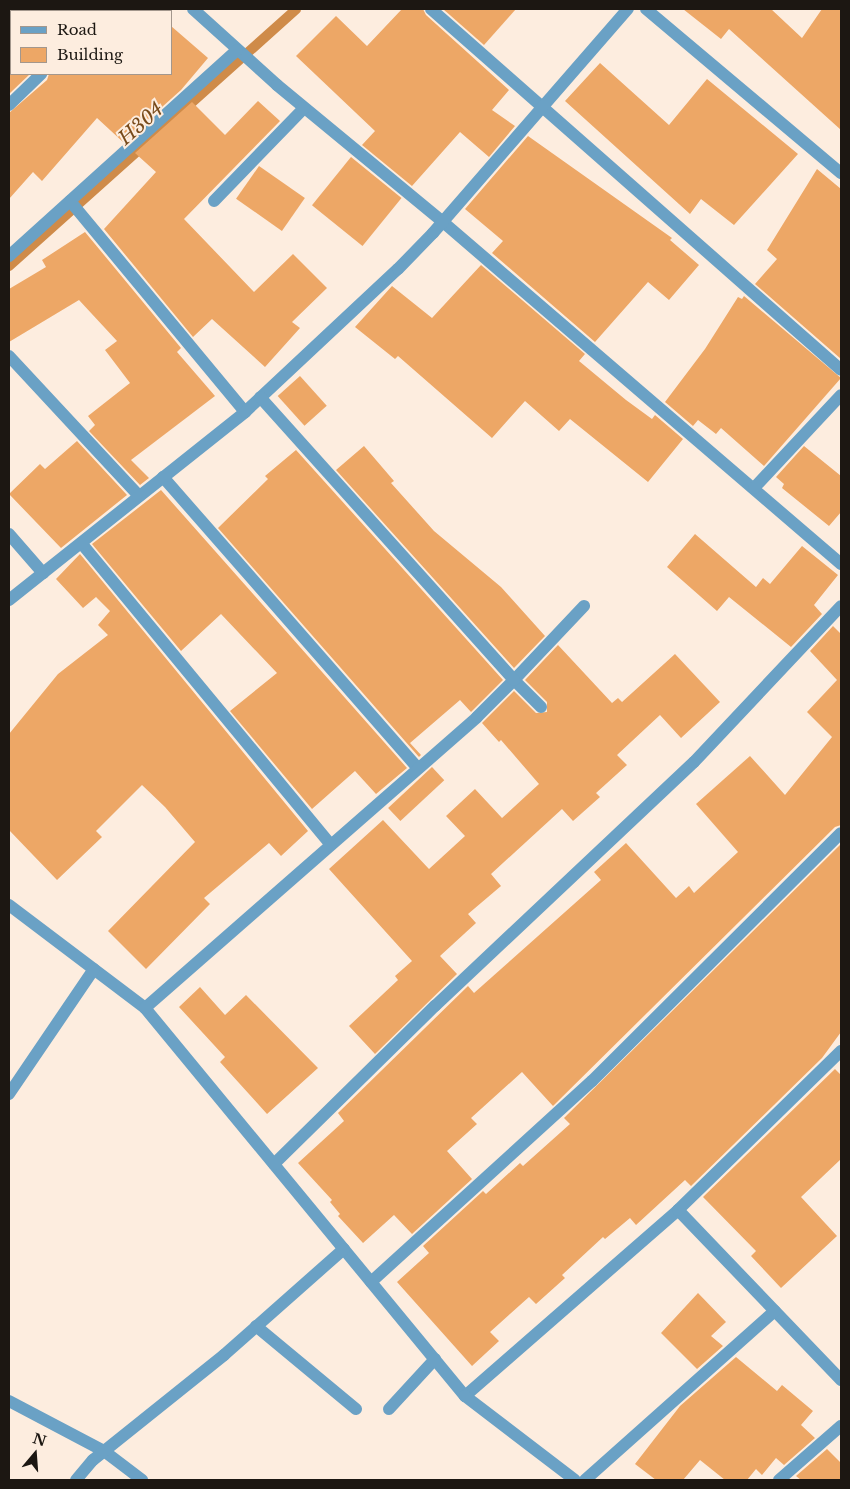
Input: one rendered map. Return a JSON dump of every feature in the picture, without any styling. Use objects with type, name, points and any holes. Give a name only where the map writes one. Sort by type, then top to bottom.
[{"type":"street","points":[[193,9],[304,108],[443,222],[841,564]]},
{"type":"street","points":[[431,9],[841,370]]},
{"type":"street","points":[[9,600],[82,544],[245,412],[398,269],[443,222],[628,9]]},
{"type":"street","points":[[646,9],[841,173]]},
{"type":"street","points":[[9,256],[238,51]]},
{"type":"street","points":[[9,106],[40,75]]},
{"type":"street","points":[[214,200],[304,108]]},
{"type":"street","points":[[70,202],[245,412]]},
{"type":"street","points":[[9,356],[139,496]]},
{"type":"street","points":[[754,488],[841,395]]},
{"type":"street","points":[[260,397],[514,680],[541,707]]},
{"type":"street","points":[[163,477],[418,768]]},
{"type":"street","points":[[9,534],[42,573]]},
{"type":"street","points":[[82,544],[330,844]]},
{"type":"street","points":[[145,1008],[330,844],[477,718],[584,606]]},
{"type":"street","points":[[274,1164],[435,1006],[694,762],[841,606]]},
{"type":"street","points":[[370,1282],[592,1081],[841,833]]},
{"type":"street","points":[[9,906],[145,1008],[465,1396],[575,1480]]},
{"type":"street","points":[[9,1094],[94,969]]},
{"type":"street","points":[[465,1396],[678,1210],[841,1051]]},
{"type":"street","points":[[678,1210],[841,1380]]},
{"type":"street","points":[[76,1480],[104,1451],[256,1326],[344,1249]]},
{"type":"street","points":[[585,1480],[775,1311]]},
{"type":"street","points":[[256,1326],[356,1409]]},
{"type":"street","points":[[389,1409],[435,1359]]},
{"type":"street","points":[[9,1401],[104,1451],[142,1480]]},
{"type":"street","points":[[779,1480],[841,1426]]},
{"type":"building","points":[[402,9],[423,9],[426,15],[509,90],[492,110],[515,126],[489,157],[460,132],[412,186],[362,145],[375,131],[296,56],[336,16],[367,46]]},
{"type":"building","points":[[443,9],[516,9],[484,45]]},
{"type":"building","points":[[683,9],[771,9],[802,38],[822,9],[841,9],[841,130],[729,29],[721,39]]},
{"type":"building","points":[[172,27],[208,58],[181,90],[123,142],[97,118],[42,181],[33,172],[9,199],[9,113],[47,80],[49,75],[172,75]]},
{"type":"building","points":[[600,63],[669,125],[707,79],[798,154],[734,225],[701,199],[690,214],[565,101]]},
{"type":"building","points":[[9,74],[29,75],[9,94]]},
{"type":"building","points":[[258,101],[280,121],[184,219],[254,292],[293,254],[327,288],[292,322],[300,328],[265,367],[212,319],[193,337],[104,229],[156,172],[135,153],[192,102],[225,135]]},
{"type":"building","points":[[528,136],[672,238],[670,240],[699,265],[669,300],[648,282],[595,342],[492,253],[503,241],[465,209]]},
{"type":"building","points":[[351,157],[402,198],[362,246],[312,205]]},
{"type":"building","points":[[259,166],[305,198],[282,231],[236,199]]},
{"type":"building","points":[[817,169],[841,189],[841,359],[755,284],[777,259],[767,250]]},
{"type":"building","points":[[85,232],[181,348],[177,352],[215,396],[131,460],[149,478],[140,485],[89,431],[95,425],[88,416],[130,383],[105,350],[117,341],[79,300],[9,342],[9,289],[46,267],[42,260]]},
{"type":"building","points":[[481,265],[585,354],[579,361],[626,400],[652,419],[655,415],[683,439],[648,482],[570,419],[559,431],[525,401],[492,438],[398,356],[395,359],[355,327],[392,286],[432,318]]},
{"type":"building","points":[[744,296],[841,378],[764,466],[721,428],[716,434],[698,420],[693,426],[665,402],[705,349],[738,297],[742,299]]},
{"type":"building","points":[[300,376],[327,406],[304,426],[278,396]]},
{"type":"building","points":[[77,441],[127,495],[61,548],[9,494],[40,464],[45,469]]},
{"type":"building","points":[[364,446],[394,481],[391,483],[434,531],[501,587],[545,636],[514,668],[336,470]]},
{"type":"building","points":[[804,446],[841,476],[841,512],[829,526],[782,488],[784,484],[776,477]]},
{"type":"building","points":[[296,450],[503,680],[471,712],[460,700],[410,743],[421,755],[419,757],[218,528],[268,479],[265,476]]},
{"type":"building","points":[[161,490],[407,768],[376,794],[355,771],[312,809],[230,711],[277,673],[221,614],[181,651],[92,544]]},
{"type":"building","points":[[695,534],[756,587],[763,578],[770,584],[802,546],[838,575],[814,605],[822,614],[791,647],[729,597],[717,611],[667,567]]},
{"type":"building","points":[[80,554],[308,831],[281,856],[269,843],[204,898],[210,904],[146,969],[108,931],[195,842],[165,807],[142,785],[96,831],[102,837],[57,880],[9,830],[9,734],[58,674],[108,635],[98,625],[110,611],[96,597],[83,608],[56,579]]},
{"type":"building","points":[[833,626],[841,634],[841,825],[835,827],[553,1106],[522,1072],[471,1118],[477,1124],[447,1151],[472,1179],[412,1234],[394,1215],[363,1243],[338,1216],[340,1214],[330,1202],[332,1200],[298,1163],[344,1121],[338,1113],[468,986],[474,993],[601,880],[594,872],[626,843],[676,898],[689,886],[694,893],[738,852],[696,804],[750,756],[785,795],[832,737],[807,712],[837,680],[810,651]]},
{"type":"building","points":[[558,645],[612,703],[618,698],[622,702],[675,654],[720,702],[681,738],[660,715],[617,755],[627,765],[596,793],[600,797],[573,821],[562,809],[491,874],[501,886],[468,914],[476,923],[440,956],[457,974],[375,1054],[349,1026],[398,980],[395,976],[412,961],[329,869],[383,820],[429,869],[465,836],[446,816],[475,789],[502,818],[539,784],[501,740],[499,742],[482,723],[514,691],[536,713],[547,712],[547,702],[525,680]]},
{"type":"building","points":[[432,767],[444,780],[400,821],[388,808]]},
{"type":"building","points":[[841,844],[841,1032],[822,1058],[691,1186],[685,1180],[636,1225],[630,1218],[605,1239],[603,1237],[562,1275],[565,1278],[536,1304],[529,1297],[490,1332],[499,1341],[472,1366],[397,1282],[429,1253],[423,1246],[483,1191],[486,1194],[520,1163],[523,1166],[570,1124],[564,1118]]},
{"type":"building","points":[[200,987],[225,1015],[246,995],[318,1068],[267,1114],[220,1062],[225,1057],[179,1007]]},
{"type":"building","points":[[835,1069],[841,1075],[841,1159],[801,1197],[837,1236],[781,1288],[751,1256],[756,1251],[703,1197]]},
{"type":"building","points":[[698,1293],[726,1322],[711,1336],[723,1346],[697,1369],[661,1333]]},
{"type":"building","points":[[736,1357],[777,1391],[782,1385],[813,1411],[801,1425],[815,1438],[784,1465],[776,1458],[762,1475],[756,1469],[747,1480],[725,1480],[700,1460],[683,1480],[656,1480],[635,1464],[680,1406]]},
{"type":"building","points":[[827,1449],[841,1463],[841,1480],[801,1480],[796,1476]]},
{"type":"waterway","name":"H304","points":[[9,266],[296,9]]}]
